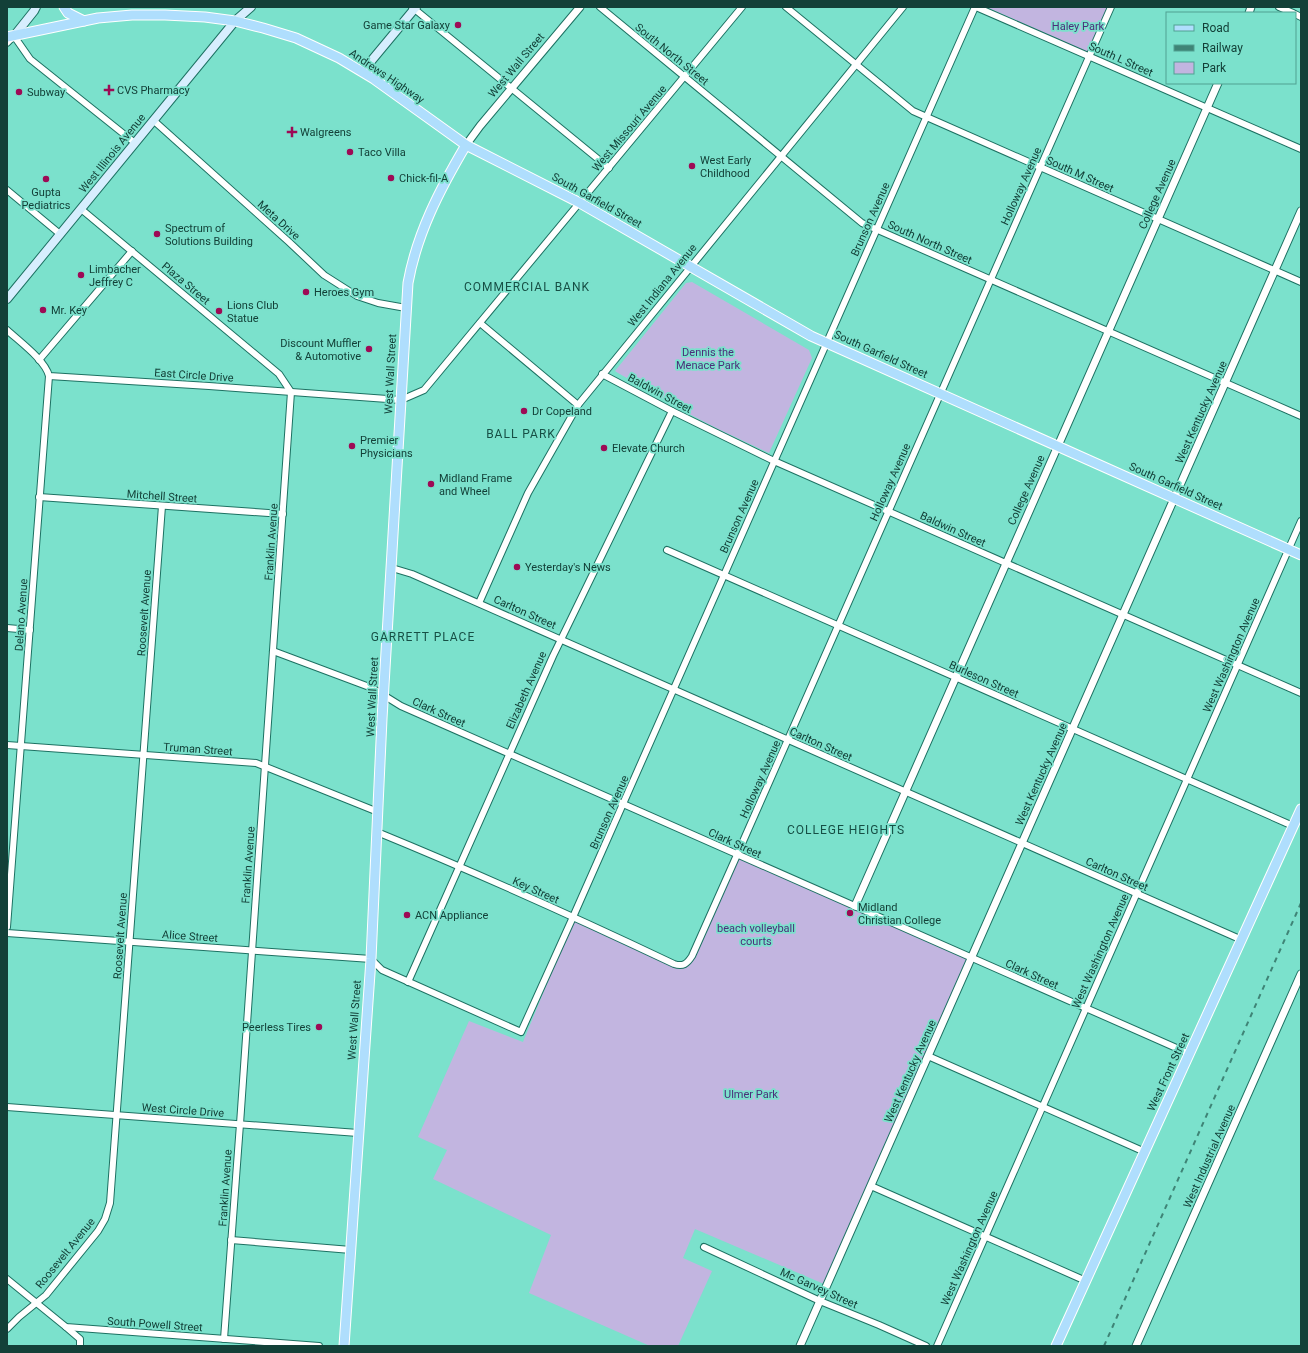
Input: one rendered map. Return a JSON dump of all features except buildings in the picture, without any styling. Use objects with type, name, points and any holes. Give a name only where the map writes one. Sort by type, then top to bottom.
[{"type":"main road","points":[[10,36],[36,7]]},
{"type":"main road","points":[[64,7],[68,13],[84,21]]},
{"type":"main road","name":"West Illinois Avenue","points":[[235,21],[242,7]]},
{"type":"main road","name":"West Illinois Avenue","points":[[7,299],[235,21],[251,7]]},
{"type":"main road","points":[[362,72],[414,8]]},
{"type":"main road","name":"Andrews Highway","points":[[10,36],[84,21],[132,15],[165,14],[235,21],[296,38],[333,55],[362,72],[466,145]]},
{"type":"main road","name":"South Garfield Street","points":[[466,145],[580,203],[811,336],[1301,555]]},
{"type":"main road","name":"West Wall Street","points":[[344,1346],[371,959],[384,695],[408,283],[416,249],[436,197],[466,145]]},
{"type":"main road","name":"West Front Street","points":[[1056,1346],[1301,809]]},
{"type":"street","name":"West Wall Street","points":[[466,145],[480,126],[580,7]]},
{"type":"street","name":"South North Street","points":[[600,7],[862,223],[1301,416]]},
{"type":"street","name":"West Missouri Avenue","points":[[401,400],[424,390],[742,7]]},
{"type":"street","name":"South M Street","points":[[786,7],[913,111],[1301,282]]},
{"type":"street","name":"West Indiana Avenue","points":[[478,603],[528,493],[578,405],[903,7]]},
{"type":"street","name":"South L Street","points":[[975,7],[1301,149]]},
{"type":"street","name":"Brunson Avenue","points":[[408,982],[521,1032],[975,7]]},
{"type":"street","name":"Holloway Avenue","points":[[685,964],[692,956],[737,855],[1111,7]]},
{"type":"street","points":[[1279,7],[1290,12]]},
{"type":"street","points":[[414,8],[609,168]]},
{"type":"street","points":[[7,43],[10,36],[30,59],[135,142]]},
{"type":"street","name":"College Avenue","points":[[855,906],[1218,84]]},
{"type":"street","name":"Meta Drive","points":[[153,120],[324,275],[357,296],[378,303],[406,308]]},
{"type":"street","points":[[7,190],[60,234]]},
{"type":"street","name":"Plaza Street","points":[[81,209],[279,374],[291,392]]},
{"type":"street","name":"West Kentucky Avenue","points":[[800,1346],[1301,211]]},
{"type":"street","points":[[39,360],[132,251]]},
{"type":"street","points":[[480,323],[578,405]]},
{"type":"street","points":[[7,330],[39,360],[47,370],[49,376]]},
{"type":"street","name":"Baldwin Street","points":[[602,374],[672,411],[774,461],[1301,693]]},
{"type":"street","name":"East Circle Drive","points":[[49,376],[401,400]]},
{"type":"street","name":"Delano Avenue","points":[[7,927],[49,376]]},
{"type":"street","name":"Franklin Avenue","points":[[224,1339],[291,392]]},
{"type":"street","name":"Elizabeth Avenue","points":[[408,982],[561,639],[672,411]]},
{"type":"street","name":"Mitchell Street","points":[[39,497],[283,514]]},
{"type":"street","name":"Roosevelt Avenue","points":[[7,1329],[36,1302],[46,1295],[98,1231],[105,1219],[110,1203],[162,506]]},
{"type":"street","name":"West Washington Avenue","points":[[937,1346],[1301,521]]},
{"type":"street","name":"Burleson Street","points":[[667,550],[1293,826]]},
{"type":"street","name":"Carlton Street","points":[[392,568],[412,574],[561,639],[1242,940]]},
{"type":"street","points":[[7,628],[30,630]]},
{"type":"street","name":"Clark Street","points":[[273,651],[372,688],[400,706],[1190,1054]]},
{"type":"street","name":"Truman Street","points":[[7,745],[256,763],[378,812]]},
{"type":"street","name":"Key Street","points":[[377,832],[573,917],[674,964],[685,964]]},
{"type":"street","name":"Alice Street","points":[[7,933],[371,959]]},
{"type":"street","points":[[371,959],[382,970],[408,982]]},
{"type":"street","name":"West Industrial Avenue","points":[[1136,1346],[1301,974]]},
{"type":"street","points":[[928,1056],[1145,1152]]},
{"type":"street","name":"West Circle Drive","points":[[7,1107],[358,1133]]},
{"type":"street","points":[[871,1186],[1086,1281]]},
{"type":"street","points":[[231,1240],[351,1250]]},
{"type":"street","name":"Mc Garvey Street","points":[[704,1247],[926,1346]]},
{"type":"street","points":[[7,1279],[80,1339],[80,1346]]},
{"type":"street","name":"South Powell Street","points":[[66,1328],[319,1346]]},
{"type":"green space","name":"Haley Park","points":[[986,7],[1108,7],[1088,52]]},
{"type":"green space","name":"Dennis the Menace Park","points":[[692,282],[809,350],[812,358],[769,453],[668,403],[669,402],[615,371],[686,283]]},
{"type":"green space","name":"Ulmer Park","points":[[738,856],[969,958],[824,1284],[695,1229],[683,1258],[712,1271],[678,1346],[650,1346],[529,1293],[551,1235],[433,1179],[447,1150],[418,1137],[469,1021],[523,1042],[572,923],[575,920],[684,966]]},
{"type":"railway","points":[[1104,1346],[1301,903]]},
{"type":"place","name":"Game Star Galaxy","points":[[458,25]]},
{"type":"place","name":"CVS Pharmacy","points":[[109,90]]},
{"type":"place","name":"Subway","points":[[19,92]]},
{"type":"place","name":"Walgreens","points":[[292,132]]},
{"type":"place","name":"Taco Villa","points":[[350,152]]},
{"type":"place","name":"West Early Childhood","points":[[692,166]]},
{"type":"place","name":"Chick-fil-A","points":[[391,178]]},
{"type":"place","name":"Gupta Pediatrics","points":[[46,179]]},
{"type":"place","name":"Spectrum of Solutions Building","points":[[157,234]]},
{"type":"place","name":"Limbacher Jeffrey C","points":[[81,275]]},
{"type":"place","name":"Heroes Gym","points":[[306,292]]},
{"type":"place","name":"Mr. Key","points":[[43,310]]},
{"type":"place","name":"Lions Club Statue","points":[[219,311]]},
{"type":"place","name":"Discount Muffler & Automotive","points":[[369,349]]},
{"type":"place","name":"Dr Copeland","points":[[524,411]]},
{"type":"place","name":"Premier Physicians","points":[[352,446]]},
{"type":"place","name":"Elevate Church","points":[[604,448]]},
{"type":"place","name":"Midland Frame and Wheel","points":[[431,484]]},
{"type":"place","name":"Yesterday's News","points":[[517,567]]},
{"type":"place","name":"Midland Christian College","points":[[850,913]]},
{"type":"place","name":"ACN Appliance","points":[[407,915]]},
{"type":"place","name":"Peerless Tires","points":[[319,1027]]},
{"type":"district","name":"COMMERCIAL BANK","points":[[527,287]]},
{"type":"district","name":"BALL PARK","points":[[521,434]]},
{"type":"district","name":"GARRETT PLACE","points":[[423,637]]},
{"type":"district","name":"COLLEGE HEIGHTS","points":[[846,830]]},
{"type":"park label","name":"beach volleyball courts","points":[[756,934]]}]
